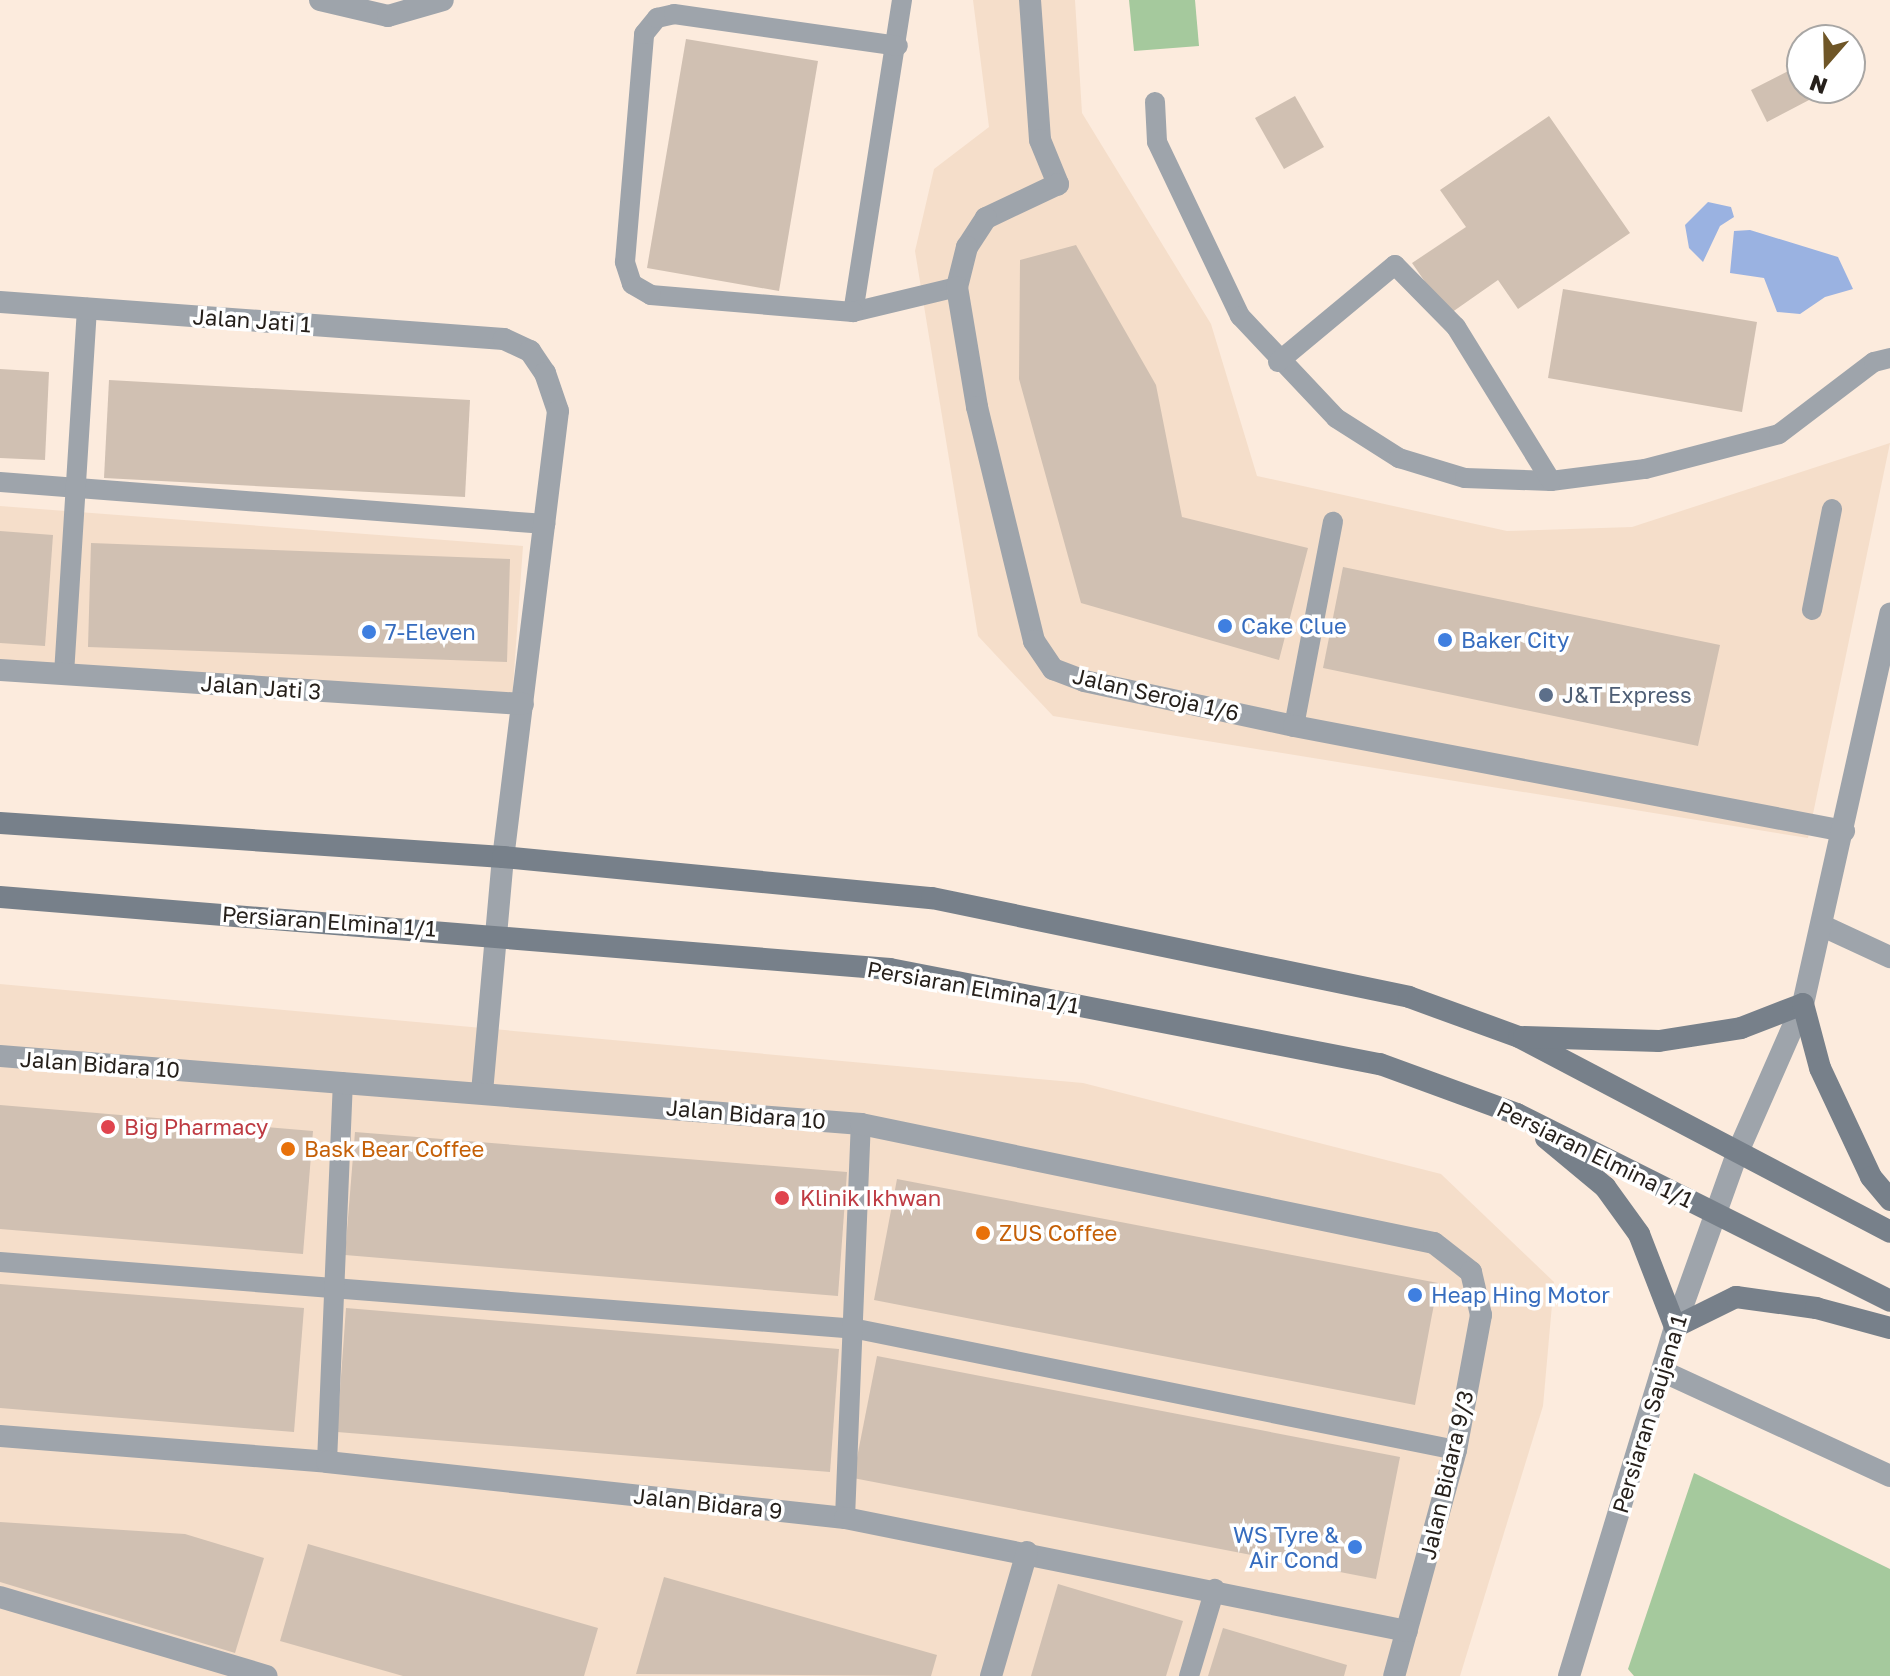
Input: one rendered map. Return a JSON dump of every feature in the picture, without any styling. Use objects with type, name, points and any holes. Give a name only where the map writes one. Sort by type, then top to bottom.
[{"type":"main road","points":[[0,823],[503,857],[932,898],[1409,997],[1519,1037],[1890,1232]]},
{"type":"main road","name":"Persiaran Elmina 1/1","points":[[0,897],[497,934],[890,969],[1380,1064],[1517,1114],[1890,1301]]},
{"type":"main road","points":[[1519,1037],[1659,1041],[1741,1028],[1803,1004],[1820,1068],[1871,1177],[1890,1200]]},
{"type":"main road","points":[[1517,1114],[1605,1187],[1645,1247],[1675,1327],[1696,1311],[1736,1297],[1816,1308],[1890,1328]]},
{"type":"street","points":[[320,0],[388,16],[443,0]]},
{"type":"street","name":"Jalan Seroja 1/6","points":[[1030,0],[1040,140],[1058,184],[986,218],[967,247],[957,287],[977,407],[1034,641],[1053,669],[1084,681],[1294,726],[1844,831]]},
{"type":"street","name":"Jalan Jati 1","points":[[0,302],[504,339],[530,351],[558,411],[545,524]]},
{"type":"street","points":[[482,1093],[503,857],[545,524]]},
{"type":"street","points":[[1737,1154],[1803,1004],[1825,927],[1890,614]]},
{"type":"street","name":"Jalan Jati 3","points":[[0,670],[523,704]]},
{"type":"street","points":[[1825,927],[1890,957]]},
{"type":"street","name":"Jalan Bidara 10","points":[[0,1056],[861,1124],[1434,1243],[1471,1272]]},
{"type":"street","name":"Persiaran Saujana 1","points":[[1569,1676],[1675,1327],[1737,1154]]},
{"type":"street","name":"Jalan Bidara 9/3","points":[[1394,1676],[1456,1450],[1481,1315],[1471,1272]]},
{"type":"street","points":[[1662,1371],[1890,1476]]},
{"type":"street","name":"Jalan Bidara 9","points":[[0,1436],[327,1462],[845,1518],[1215,1589],[1407,1631]]},
{"type":"street","points":[[991,1676],[1027,1552]]},
{"type":"street","points":[[0,1597],[210,1668],[267,1676]]},
{"type":"lane","points":[[853,312],[898,46],[902,0]]},
{"type":"lane","points":[[898,46],[674,14],[657,18],[644,34],[625,262],[632,284],[651,295],[853,312],[957,287]]},
{"type":"lane","points":[[1155,102],[1157,142],[1240,316],[1278,362],[1336,418],[1399,458],[1465,478],[1551,481],[1645,469],[1779,434],[1874,362],[1890,358]]},
{"type":"lane","points":[[1278,362],[1395,265],[1456,327],[1551,481]]},
{"type":"lane","points":[[64,674],[87,308]]},
{"type":"lane","points":[[0,482],[545,524]]},
{"type":"lane","points":[[1812,610],[1832,509]]},
{"type":"lane","points":[[1294,726],[1333,522]]},
{"type":"lane","points":[[327,1462],[343,1082]]},
{"type":"lane","points":[[845,1518],[857,1329],[861,1124]]},
{"type":"lane","points":[[0,1262],[334,1284],[857,1329],[1456,1450]]},
{"type":"lane","points":[[1189,1676],[1215,1589]]},
{"type":"shaded area","points":[[973,0],[1075,0],[1082,113],[1211,324],[1257,476],[1507,531],[1632,527],[1890,443],[1808,838],[1053,716],[978,636],[915,251],[934,169],[989,127]]},
{"type":"shaded area","points":[[0,506],[523,546],[512,701],[0,662]]},
{"type":"shaded area","points":[[0,984],[1083,1083],[1441,1174],[1554,1282],[1543,1406],[1460,1676],[0,1676]]},
{"type":"green space","points":[[1129,0],[1195,0],[1199,46],[1134,51]]},
{"type":"green space","points":[[1694,1473],[1890,1569],[1890,1676],[1634,1676],[1628,1669]]},
{"type":"water","points":[[1708,202],[1731,207],[1734,217],[1720,226],[1703,262],[1689,248],[1685,225]]},
{"type":"water","points":[[1750,230],[1838,257],[1853,289],[1825,297],[1800,314],[1777,312],[1764,278],[1730,273],[1734,231]]},
{"type":"building","points":[[686,39],[818,61],[779,291],[647,268]]},
{"type":"building","points":[[1786,72],[1786,104],[1801,104],[1767,122],[1751,90]]},
{"type":"building","points":[[1295,96],[1324,147],[1284,169],[1255,118]]},
{"type":"building","points":[[1549,116],[1630,233],[1518,309],[1498,280],[1448,315],[1412,263],[1466,227],[1440,190]]},
{"type":"building","points":[[1076,245],[1156,385],[1182,517],[1308,548],[1279,660],[1081,603],[1019,379],[1020,260]]},
{"type":"building","points":[[1563,289],[1757,322],[1742,412],[1548,378]]},
{"type":"building","points":[[0,369],[49,372],[45,460],[0,458]]},
{"type":"building","points":[[109,380],[470,400],[465,497],[104,478]]},
{"type":"building","points":[[0,531],[53,535],[45,646],[0,643]]},
{"type":"building","points":[[91,543],[510,559],[507,662],[88,647]]},
{"type":"building","points":[[1343,567],[1720,645],[1698,746],[1323,668]]},
{"type":"building","points":[[0,1105],[313,1131],[303,1254],[0,1229]]},
{"type":"building","points":[[355,1132],[847,1172],[838,1296],[345,1255]]},
{"type":"building","points":[[897,1179],[1438,1283],[1415,1405],[874,1300]]},
{"type":"building","points":[[0,1284],[304,1308],[294,1432],[0,1408]]},
{"type":"building","points":[[346,1308],[839,1349],[830,1472],[337,1432]]},
{"type":"building","points":[[877,1356],[1400,1457],[1376,1579],[853,1478]]},
{"type":"building","points":[[0,1522],[185,1534],[264,1558],[235,1653],[0,1582]]},
{"type":"building","points":[[308,1544],[598,1628],[584,1676],[403,1676],[280,1641]]},
{"type":"building","points":[[664,1577],[937,1655],[931,1676],[636,1674]]},
{"type":"building","points":[[1058,1584],[1183,1621],[1166,1676],[1031,1676]]},
{"type":"building","points":[[1223,1628],[1347,1665],[1344,1676],[1208,1676]]},
{"type":"place","name":"Cake Clue","points":[[1225,626]]},
{"type":"place","name":"7-Eleven","points":[[369,632]]},
{"type":"place","name":"Baker City","points":[[1445,640]]},
{"type":"place","name":"J&T Express","points":[[1546,695]]},
{"type":"place","name":"Big Pharmacy","points":[[108,1127]]},
{"type":"place","name":"Bask Bear Coffee","points":[[288,1149]]},
{"type":"place","name":"Klinik Ikhwan","points":[[782,1198]]},
{"type":"place","name":"ZUS Coffee","points":[[983,1233]]},
{"type":"place","name":"Heap Hing Motor","points":[[1415,1295]]},
{"type":"place","name":"WS Tyre & Air Cond","points":[[1355,1547]]}]
